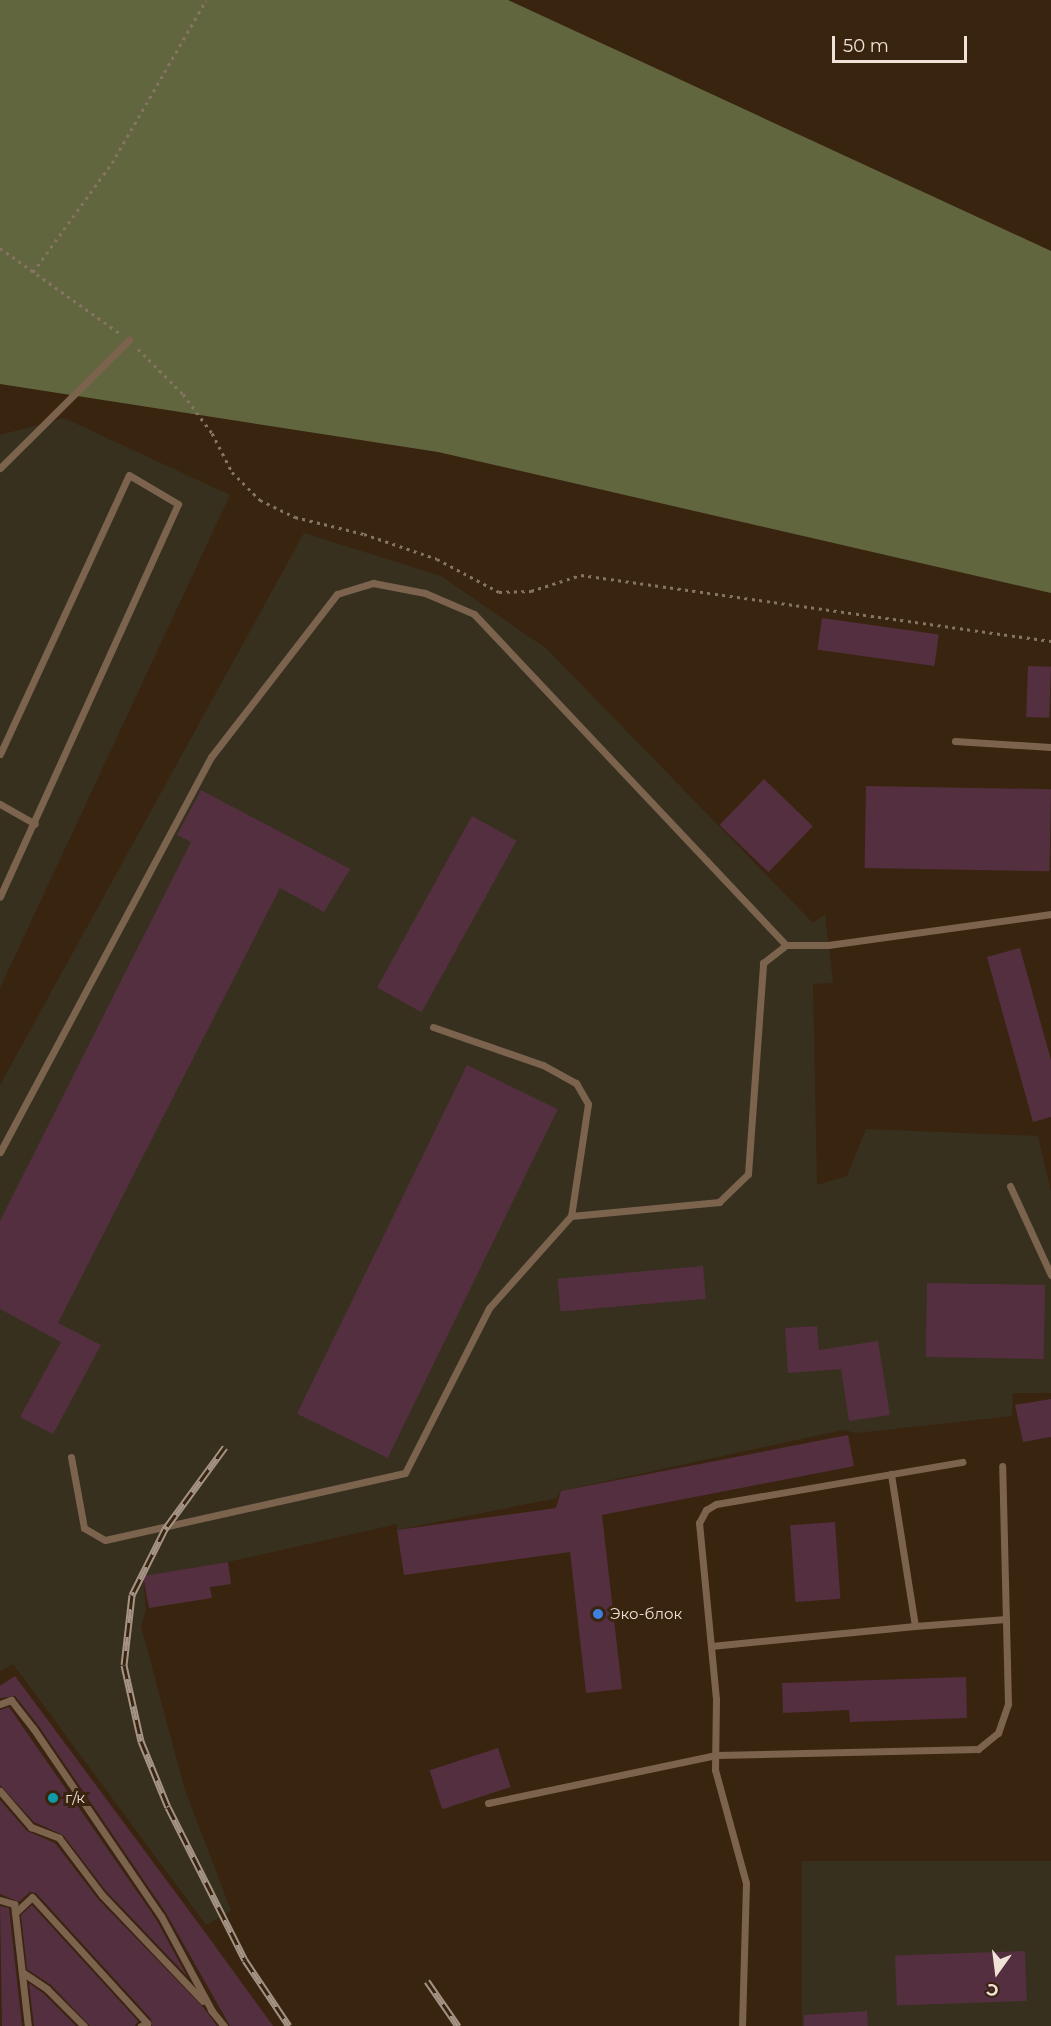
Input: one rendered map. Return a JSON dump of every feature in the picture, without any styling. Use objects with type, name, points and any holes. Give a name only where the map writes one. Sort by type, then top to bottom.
[{"type":"lane","points":[[0,468],[129,340]]},
{"type":"lane","points":[[0,754],[129,475],[178,504],[35,824],[0,896]]},
{"type":"lane","points":[[0,1152],[211,757],[338,594],[373,583],[425,593],[474,614],[786,945]]},
{"type":"lane","points":[[955,741],[1051,747]]},
{"type":"lane","points":[[0,804],[35,824]]},
{"type":"lane","points":[[571,1216],[719,1202],[748,1174],[763,963],[786,945],[828,945],[1051,914]]},
{"type":"lane","points":[[71,1457],[84,1528],[105,1540],[405,1473],[489,1308],[571,1216],[588,1104],[576,1083],[543,1065],[433,1028]]},
{"type":"lane","points":[[1010,1186],[1051,1275]]},
{"type":"lane","points":[[742,2026],[746,1883],[715,1770],[716,1699],[699,1523],[706,1510],[716,1504],[962,1462]]},
{"type":"lane","points":[[488,1803],[716,1755],[978,1749],[998,1733],[1008,1704],[1002,1466]]},
{"type":"lane","points":[[891,1474],[915,1626]]},
{"type":"lane","points":[[711,1646],[1006,1619]]},
{"type":"lane","points":[[0,1704],[11,1700],[33,1728],[161,1916],[212,2012]]},
{"type":"lane","points":[[0,1791],[31,1827],[59,1838],[102,1895],[224,2026]]},
{"type":"lane","points":[[15,1912],[32,1897],[147,2023],[141,2026]]},
{"type":"lane","points":[[0,1900],[14,1904],[28,2026]]},
{"type":"lane","points":[[22,1972],[47,1989],[84,2026]]},
{"type":"path","points":[[33,272],[112,163],[206,0]]},
{"type":"path","points":[[0,248],[129,340],[183,394],[212,433],[232,472],[261,500],[295,517],[364,534],[437,559],[499,592],[531,591],[581,575],[1051,641]]},
{"type":"shaded area","points":[[64,418],[230,495],[0,988],[0,435]]},
{"type":"shaded area","points":[[304,533],[441,576],[547,649],[813,923],[825,914],[833,983],[813,984],[817,1185],[847,1176],[866,1129],[1038,1136],[1051,1191],[1051,1393],[1013,1393],[1012,1416],[857,1433],[843,1430],[561,1491],[557,1498],[397,1530],[397,1524],[228,1562],[143,1576],[146,1609],[141,1626],[184,1787],[231,1911],[206,1925],[13,1664],[0,1671],[0,1085]]},
{"type":"shaded area","points":[[802,1861],[1051,1861],[1051,2026],[802,2026]]},
{"type":"green space","points":[[0,0],[508,0],[1051,251],[1051,593],[438,452],[0,384]]},
{"type":"building","points":[[822,618],[939,634],[934,666],[818,650]]},
{"type":"building","points":[[1028,666],[1051,667],[1049,718],[1026,717]]},
{"type":"building","points":[[764,779],[813,826],[768,872],[720,825]]},
{"type":"building","points":[[866,786],[1051,789],[1050,871],[865,868]]},
{"type":"building","points":[[201,790],[350,869],[324,912],[280,888],[58,1323],[101,1345],[53,1434],[20,1417],[61,1342],[0,1309],[0,1221],[191,842],[177,835]]},
{"type":"building","points":[[472,816],[517,841],[422,1012],[377,987]]},
{"type":"building","points":[[1020,948],[1051,1060],[1051,1117],[1033,1122],[987,957]]},
{"type":"building","points":[[467,1065],[558,1109],[388,1458],[297,1414]]},
{"type":"building","points":[[703,1266],[706,1299],[560,1312],[558,1279]]},
{"type":"building","points":[[927,1283],[1045,1285],[1044,1359],[926,1357]]},
{"type":"building","points":[[817,1326],[819,1350],[878,1341],[890,1415],[849,1421],[841,1369],[788,1373],[785,1328]]},
{"type":"building","points":[[1051,1399],[1051,1437],[1023,1442],[1015,1405]]},
{"type":"building","points":[[848,1435],[854,1466],[602,1515],[622,1689],[586,1693],[570,1552],[404,1575],[397,1530],[556,1508],[561,1491]]},
{"type":"building","points":[[835,1522],[840,1599],[795,1602],[790,1525]]},
{"type":"building","points":[[228,1562],[231,1584],[210,1587],[212,1598],[149,1608],[143,1576]]},
{"type":"building","points":[[15,1676],[273,2026],[230,2026],[166,1913],[38,1725],[15,1696],[0,1698],[0,1686]]},
{"type":"building","points":[[966,1677],[967,1718],[850,1722],[849,1710],[783,1713],[782,1683]]},
{"type":"building","points":[[9,1707],[156,1919],[187,1976],[106,1891],[63,1835],[34,1822],[0,1785],[0,1710]]},
{"type":"building","points":[[498,1748],[511,1787],[442,1809],[430,1770]]},
{"type":"building","points":[[0,1800],[27,1831],[55,1843],[98,1899],[203,2007],[217,2026],[152,2026],[151,2019],[36,1893],[30,1892],[19,1902],[0,1894]]},
{"type":"building","points":[[32,1905],[138,2021],[135,2026],[90,2026],[51,1985],[27,1969],[21,1915]]},
{"type":"building","points":[[0,1906],[9,1908],[22,2026],[2,2026]]},
{"type":"building","points":[[1025,1951],[1027,2001],[897,2006],[895,1956]]},
{"type":"building","points":[[29,1983],[43,1993],[76,2026],[34,2026]]},
{"type":"building","points":[[867,2011],[868,2026],[804,2026],[804,2015]]},
{"type":"railway","points":[[225,1447],[165,1529],[132,1595],[124,1665],[141,1741],[168,1807],[245,1960],[289,2026]]},
{"type":"railway","points":[[427,1981],[458,2026]]},
{"type":"place","name":"Эко-блок","points":[[598,1614]]},
{"type":"place","name":"г/к","points":[[53,1798]]}]
